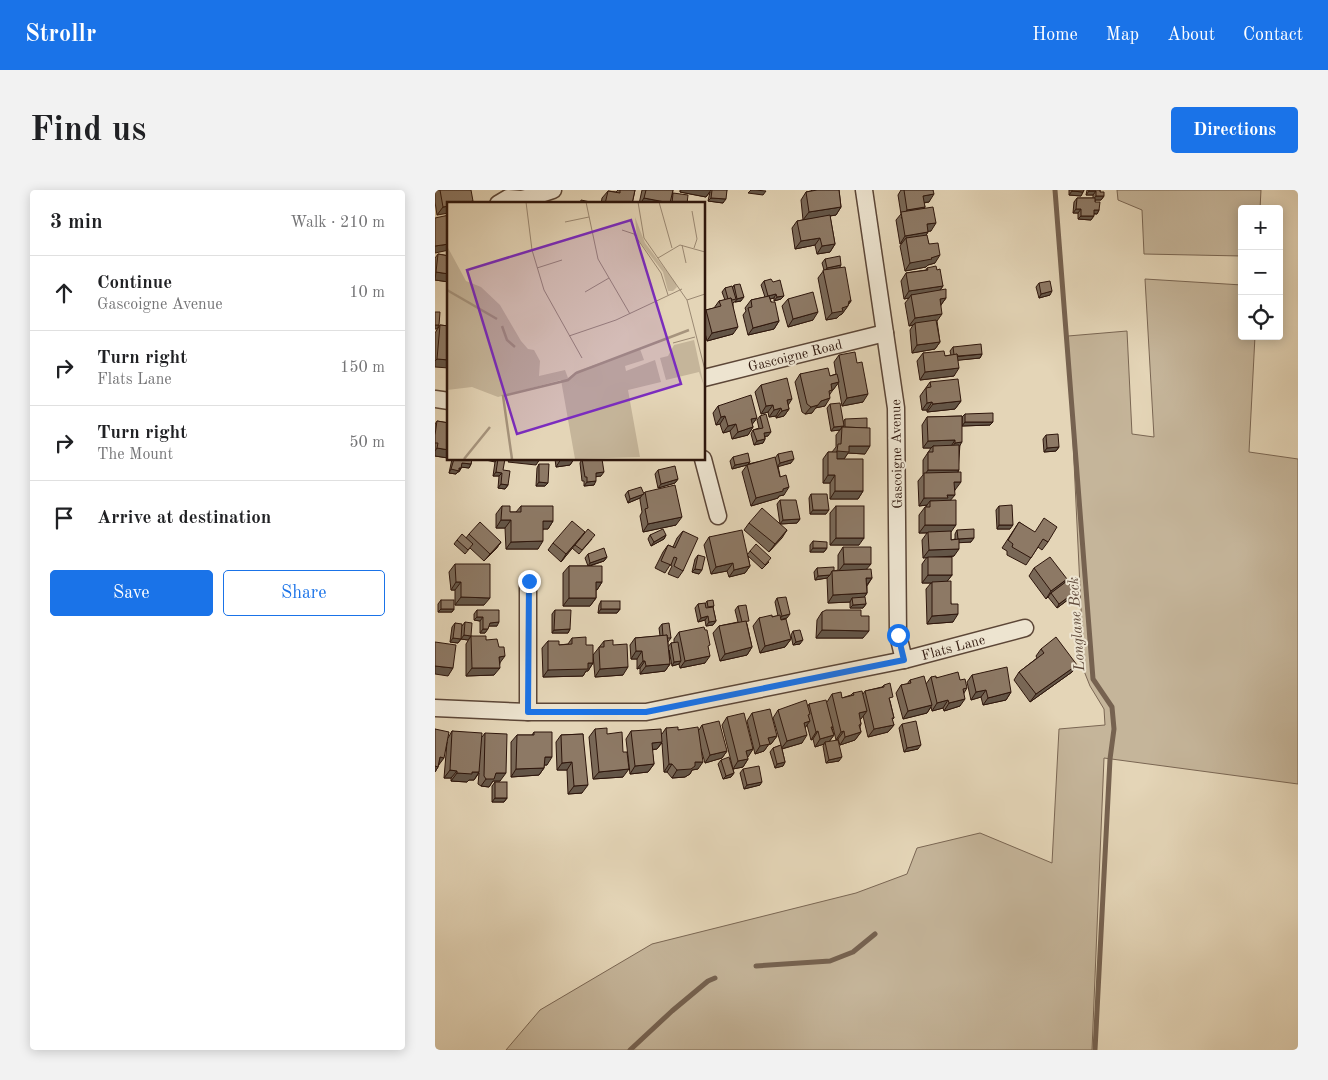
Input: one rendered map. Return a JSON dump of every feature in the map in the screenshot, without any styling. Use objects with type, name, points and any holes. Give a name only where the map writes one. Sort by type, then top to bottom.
[{"type":"street","points":[[503,201],[535,196],[553,190]]},
{"type":"street","name":"Gascoigne Avenue","points":[[863,190],[896,408],[898,635],[904,660]]},
{"type":"street","name":"Gascoigne Road","points":[[705,378],[885,333]]},
{"type":"street","points":[[703,460],[718,516]]},
{"type":"street","points":[[528,712],[529,581]]},
{"type":"street","name":"Flats Lane","points":[[435,708],[528,712],[646,712],[904,660],[1025,628]]},
{"type":"shaded area","points":[[1117,190],[1261,190],[1260,205],[1238,205],[1238,256],[1144,254],[1142,210],[1118,200]]},
{"type":"shaded area","points":[[1145,279],[1238,285],[1238,340],[1255,340],[1249,452],[1298,459],[1298,784],[1104,758],[1092,1050],[506,1050],[540,1010],[652,944],[856,893],[907,874],[917,848],[980,833],[1052,863],[1059,729],[1105,725],[1104,709],[1090,686],[1084,671],[1068,336],[1127,331],[1132,434],[1154,437]]},
{"type":"building","points":[[440,190],[471,190],[473,201],[447,202],[447,206],[443,207]]},
{"type":"building","points":[[620,190],[635,190],[632,202],[605,202],[608,191],[620,193]]},
{"type":"building","points":[[646,190],[673,190],[670,202],[644,198]]},
{"type":"building","points":[[712,190],[727,190],[726,199],[711,198]]},
{"type":"building","points":[[839,190],[841,207],[809,212],[806,192]]},
{"type":"building","points":[[904,190],[933,190],[934,194],[923,196],[925,207],[907,210]]},
{"type":"building","points":[[1072,190],[1084,190],[1083,192]]},
{"type":"building","points":[[1089,190],[1100,190],[1100,192],[1104,192],[1104,196],[1096,196],[1096,191]]},
{"type":"building","points":[[673,193],[688,195],[687,202],[672,202]]},
{"type":"building","points":[[1077,198],[1095,198],[1095,202],[1100,202],[1099,210],[1094,210],[1094,216],[1081,216],[1081,209],[1076,209]]},
{"type":"building","points":[[933,207],[936,223],[927,224],[928,232],[905,236],[901,212]]},
{"type":"building","points":[[447,215],[447,244],[435,246],[435,218]]},
{"type":"building","points":[[830,215],[835,244],[822,246],[820,238],[801,241],[797,221]]},
{"type":"building","points":[[927,235],[929,244],[938,243],[940,255],[932,259],[910,263],[906,238]]},
{"type":"building","points":[[438,254],[447,256],[447,274],[436,272]]},
{"type":"building","points":[[840,256],[841,265],[827,268],[825,259]]},
{"type":"building","points":[[936,266],[937,270],[940,269],[943,286],[909,291],[906,273],[928,270],[927,268]]},
{"type":"building","points":[[845,267],[851,301],[849,301],[848,306],[842,308],[843,311],[832,313],[823,270]]},
{"type":"building","points":[[771,279],[773,282],[780,280],[784,296],[777,297],[776,294],[768,296],[764,281]]},
{"type":"building","points":[[1050,281],[1052,291],[1041,294],[1039,283]]},
{"type":"building","points":[[740,284],[744,297],[737,299],[734,285]]},
{"type":"building","points":[[732,286],[736,299],[732,300],[731,298],[728,299],[725,288]]},
{"type":"building","points":[[946,289],[946,298],[940,299],[942,314],[915,318],[911,295]]},
{"type":"building","points":[[813,292],[818,312],[793,319],[788,299]]},
{"type":"building","points":[[769,296],[771,302],[775,302],[779,321],[753,328],[748,308],[752,307],[751,300]]},
{"type":"building","points":[[731,298],[738,327],[712,333],[706,310],[721,306],[719,301]]},
{"type":"building","points":[[435,312],[440,312],[439,325],[435,325]]},
{"type":"building","points":[[936,320],[940,342],[917,345],[915,323]]},
{"type":"building","points":[[440,325],[447,326],[447,360],[437,359]]},
{"type":"building","points":[[981,344],[982,354],[954,355],[953,347]]},
{"type":"building","points":[[944,351],[945,356],[957,354],[959,368],[925,372],[923,353]]},
{"type":"building","points":[[855,352],[857,363],[862,362],[868,394],[847,398],[839,355]]},
{"type":"building","points":[[828,368],[830,376],[837,374],[839,382],[831,384],[830,398],[811,407],[807,404],[800,374]]},
{"type":"building","points":[[787,378],[792,399],[787,400],[789,409],[782,411],[781,408],[774,410],[773,405],[766,406],[761,385]]},
{"type":"building","points":[[958,379],[961,401],[927,403],[926,388],[931,387],[930,382]]},
{"type":"building","points":[[751,395],[757,418],[751,419],[753,427],[738,432],[736,424],[728,426],[725,416],[721,417],[718,406]]},
{"type":"building","points":[[840,403],[844,426],[834,427],[830,404]]},
{"type":"building","points":[[993,413],[993,422],[965,422],[965,414]]},
{"type":"building","points":[[766,414],[771,432],[764,433],[765,439],[757,441],[753,430],[763,428],[760,416]]},
{"type":"building","points":[[962,416],[962,442],[955,443],[955,440],[928,441],[927,417]]},
{"type":"building","points":[[867,418],[867,428],[845,427],[845,419]]},
{"type":"building","points":[[437,421],[447,423],[447,450],[437,448],[438,443],[435,443]]},
{"type":"building","points":[[842,427],[870,428],[870,446],[849,446],[849,452],[837,451],[838,444],[841,444]]},
{"type":"building","points":[[1058,434],[1059,447],[1047,448],[1046,435]]},
{"type":"building","points":[[959,445],[959,470],[928,470],[928,452],[933,452],[933,446]]},
{"type":"building","points":[[792,451],[794,459],[780,463],[778,454]]},
{"type":"building","points":[[828,452],[837,452],[837,459],[863,459],[863,491],[835,491],[835,475],[828,475]]},
{"type":"building","points":[[748,453],[750,462],[735,465],[733,457]]},
{"type":"building","points":[[775,457],[780,477],[786,475],[789,487],[783,489],[783,491],[756,498],[747,465]]},
{"type":"building","points":[[454,460],[472,460],[471,464],[462,463],[459,471],[451,469]]},
{"type":"building","points":[[498,460],[505,460],[503,470],[510,471],[508,485],[501,484],[502,473],[496,472]]},
{"type":"building","points":[[582,460],[602,460],[604,472],[596,473],[596,481],[587,482],[587,477],[585,477]]},
{"type":"building","points":[[539,464],[549,464],[548,483],[539,482]]},
{"type":"building","points":[[675,466],[678,479],[661,484],[658,470]]},
{"type":"building","points":[[961,472],[961,482],[954,482],[955,495],[947,495],[948,498],[924,498],[924,473]]},
{"type":"building","points":[[675,485],[682,517],[648,524],[645,509],[648,508],[645,492]]},
{"type":"building","points":[[641,487],[644,494],[630,499],[628,491]]},
{"type":"building","points":[[811,494],[827,494],[829,510],[813,510]]},
{"type":"building","points":[[780,500],[796,500],[800,519],[783,520]]},
{"type":"building","points":[[956,500],[956,525],[925,525],[925,507],[930,507],[930,501]]},
{"type":"building","points":[[1012,505],[1013,525],[999,525],[999,506]]},
{"type":"building","points":[[502,506],[510,506],[510,512],[521,512],[521,506],[553,506],[553,521],[543,521],[543,541],[511,542],[511,520],[501,520]]},
{"type":"building","points":[[836,506],[864,506],[864,538],[836,538]]},
{"type":"building","points":[[762,508],[787,530],[775,544],[749,523]]},
{"type":"building","points":[[1044,518],[1057,527],[1048,542],[1043,539],[1031,558],[1012,547],[1013,544],[1008,540],[1019,522],[1035,532]]},
{"type":"building","points":[[572,521],[585,532],[566,554],[553,543]]},
{"type":"building","points":[[480,522],[501,542],[490,554],[469,534]]},
{"type":"building","points":[[588,529],[595,535],[582,550],[575,545]]},
{"type":"building","points":[[663,529],[666,535],[654,542],[650,535]]},
{"type":"building","points":[[974,529],[974,538],[958,539],[957,530]]},
{"type":"building","points":[[742,530],[750,566],[734,570],[733,563],[716,567],[709,537]]},
{"type":"building","points":[[683,531],[698,538],[683,571],[674,566],[677,558],[674,557],[671,565],[661,561],[668,545],[675,548]]},
{"type":"building","points":[[951,531],[951,540],[959,539],[959,549],[929,550],[928,532]]},
{"type":"building","points":[[462,534],[473,544],[468,550],[457,540]]},
{"type":"building","points":[[813,541],[827,542],[827,548],[813,548]]},
{"type":"building","points":[[756,544],[771,558],[765,565],[750,551]]},
{"type":"building","points":[[843,547],[871,547],[871,564],[844,564]]},
{"type":"building","points":[[604,548],[607,557],[590,563],[588,554]]},
{"type":"building","points":[[698,555],[705,557],[702,570],[695,569]]},
{"type":"building","points":[[928,557],[952,557],[952,575],[928,575]]},
{"type":"building","points":[[1050,557],[1067,579],[1051,591],[1034,568]]},
{"type":"building","points":[[455,564],[490,564],[490,598],[461,597],[461,582],[456,582]]},
{"type":"building","points":[[569,566],[602,566],[602,582],[596,582],[596,598],[569,598]]},
{"type":"building","points":[[834,567],[834,571],[830,575],[818,576],[817,568]]},
{"type":"building","points":[[871,569],[872,578],[866,578],[867,593],[833,595],[832,571]]},
{"type":"building","points":[[951,581],[951,604],[958,604],[958,614],[932,616],[932,582]]},
{"type":"building","points":[[1067,581],[1075,592],[1059,604],[1051,593]]},
{"type":"building","points":[[786,597],[790,614],[782,616],[777,598]]},
{"type":"building","points":[[865,597],[866,604],[853,605],[852,598]]},
{"type":"building","points":[[441,600],[454,600],[454,609],[441,609]]},
{"type":"building","points":[[713,600],[714,606],[708,607],[707,601]]},
{"type":"building","points":[[601,601],[620,601],[620,609],[601,609]]},
{"type":"building","points":[[705,603],[706,608],[713,607],[716,621],[709,622],[708,616],[701,618],[698,604]]},
{"type":"building","points":[[746,605],[749,621],[742,622],[738,606]]},
{"type":"building","points":[[477,610],[499,610],[499,622],[490,623],[488,629],[483,629],[483,617],[477,617]]},
{"type":"building","points":[[555,610],[571,610],[570,629],[554,630]]},
{"type":"building","points":[[826,610],[861,610],[861,616],[869,616],[869,631],[822,630],[822,612]]},
{"type":"building","points":[[772,615],[772,617],[780,615],[781,620],[786,619],[791,639],[765,646],[759,618]]},
{"type":"building","points":[[746,621],[752,647],[725,654],[719,626]]},
{"type":"building","points":[[465,622],[472,623],[471,636],[464,635]]},
{"type":"building","points":[[455,623],[462,624],[461,639],[453,638]]},
{"type":"building","points":[[669,623],[671,638],[667,638],[667,635],[663,636],[662,624]]},
{"type":"building","points":[[704,627],[707,630],[710,656],[685,661],[679,632]]},
{"type":"building","points":[[800,630],[803,640],[796,642],[793,631]]},
{"type":"building","points":[[667,635],[670,664],[646,666],[645,661],[643,661],[642,651],[636,651],[635,638]]},
{"type":"building","points":[[471,636],[486,636],[486,640],[497,639],[499,647],[504,647],[505,656],[499,657],[500,668],[472,668]]},
{"type":"building","points":[[586,637],[586,645],[593,645],[593,663],[588,663],[588,669],[548,670],[548,641],[559,641],[559,645],[572,644],[572,638]]},
{"type":"building","points":[[1056,637],[1077,665],[1036,694],[1019,672],[1044,653],[1041,649]]},
{"type":"building","points":[[613,640],[613,645],[627,644],[628,667],[600,669],[599,647],[604,647],[604,641]]},
{"type":"building","points":[[435,642],[456,645],[453,668],[435,666]]},
{"type":"building","points":[[678,642],[681,661],[674,662],[671,643]]},
{"type":"building","points":[[1007,667],[1011,692],[988,698],[986,690],[976,692],[972,675]]},
{"type":"building","points":[[958,672],[960,680],[965,679],[967,688],[963,689],[965,699],[949,703],[948,700],[937,703],[931,677],[936,676],[936,678]]},
{"type":"building","points":[[924,676],[932,705],[908,711],[901,685],[911,683],[910,680]]},
{"type":"building","points":[[890,683],[893,697],[889,698],[894,725],[874,729],[865,691],[884,687],[884,685]]},
{"type":"building","points":[[862,691],[867,711],[859,713],[861,732],[845,737],[844,731],[841,732],[832,694],[841,692],[842,698]]},
{"type":"building","points":[[806,700],[810,714],[808,715],[810,721],[804,723],[807,735],[787,741],[778,710]]},
{"type":"building","points":[[826,700],[834,735],[820,739],[818,731],[816,732],[809,704]]},
{"type":"building","points":[[770,709],[777,736],[768,738],[770,744],[760,746],[752,713]]},
{"type":"building","points":[[744,713],[753,749],[746,751],[748,759],[738,761],[727,717]]},
{"type":"building","points":[[719,721],[727,751],[710,755],[702,725]]},
{"type":"building","points":[[916,721],[921,745],[907,748],[902,724]]},
{"type":"building","points":[[678,727],[678,730],[698,727],[703,762],[695,762],[695,766],[691,769],[677,770],[672,764],[669,764],[666,728]]},
{"type":"building","points":[[607,728],[607,734],[622,732],[623,752],[627,752],[629,769],[599,772],[595,729]]},
{"type":"building","points":[[435,729],[449,732],[444,758],[440,757],[438,767],[435,766]]},
{"type":"building","points":[[661,729],[662,742],[652,743],[654,764],[635,766],[631,731]]},
{"type":"building","points":[[452,731],[482,733],[479,772],[472,772],[472,774],[457,773],[457,771],[450,770]]},
{"type":"building","points":[[534,732],[552,732],[552,757],[545,757],[544,768],[516,769],[517,735],[534,735]]},
{"type":"building","points":[[485,733],[507,734],[506,773],[496,773],[494,779],[486,779],[484,776]]},
{"type":"building","points":[[583,734],[588,785],[574,786],[572,762],[562,763],[561,735]]},
{"type":"building","points":[[838,740],[842,757],[829,760],[825,742]]},
{"type":"building","points":[[781,745],[785,762],[777,764],[773,748]]},
{"type":"building","points":[[729,757],[734,773],[726,776],[721,760]]},
{"type":"building","points":[[759,766],[762,782],[747,785],[743,769]]},
{"type":"building","points":[[495,782],[507,782],[507,798],[495,798]]},
{"type":"waterway","name":"Longlane Beck","points":[[1055,190],[1093,679],[1112,707],[1114,729],[1110,759],[1095,1050]]},
{"type":"waterway","points":[[756,966],[830,961],[853,952],[875,934]]},
{"type":"waterway","points":[[630,1050],[672,1011],[708,981],[715,978]]},
{"type":"route","points":[[529,581],[528,712],[646,712],[904,660],[898,635]]}]
